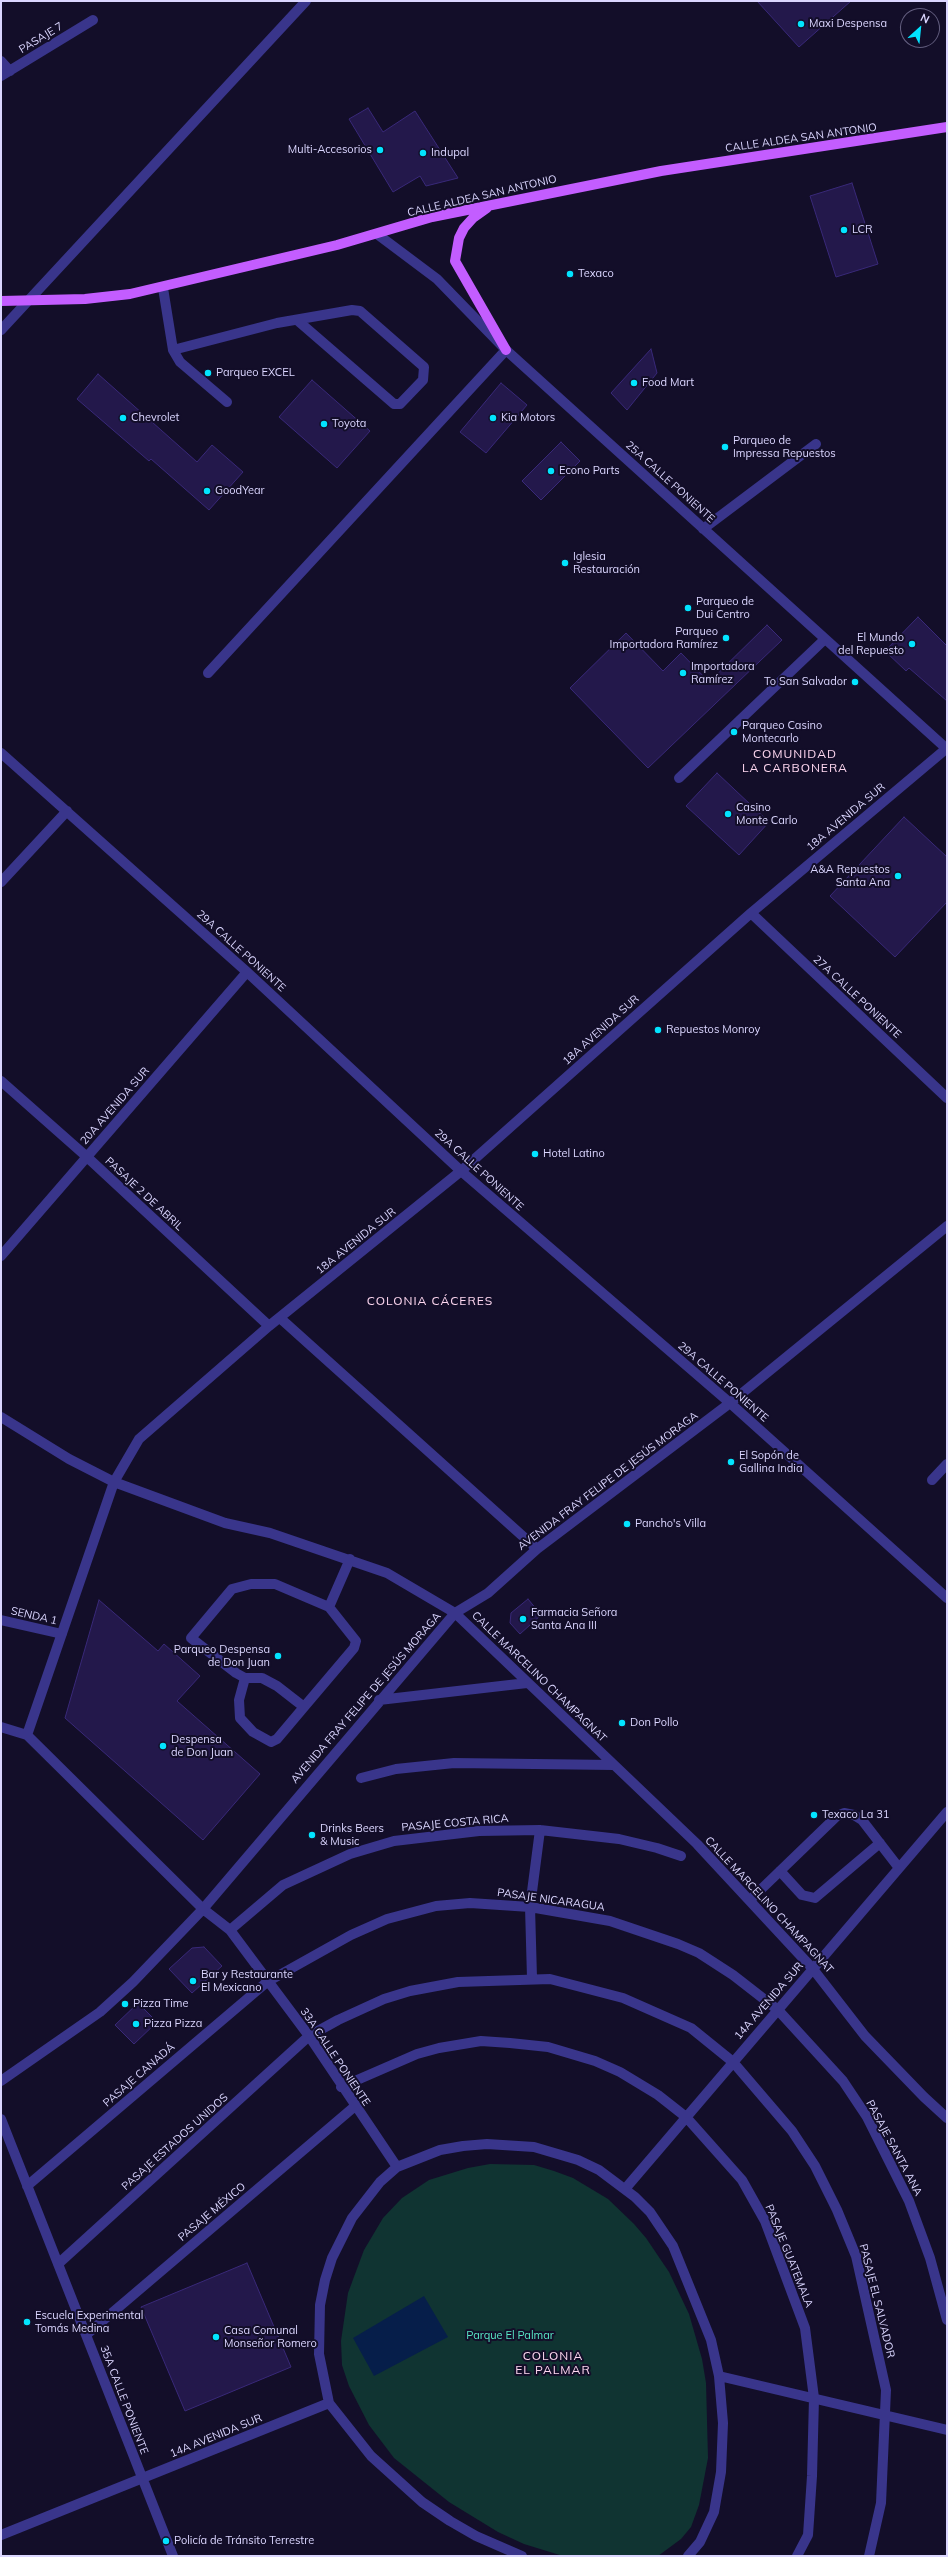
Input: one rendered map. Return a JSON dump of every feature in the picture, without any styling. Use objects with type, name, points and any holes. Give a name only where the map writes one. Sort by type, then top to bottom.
[{"type":"main road","name":"CALLE ALDEA SAN ANTONIO","points":[[1,301],[28,302],[85,299],[163,288],[377,234],[432,217],[661,171],[947,127]]},
{"type":"main road","points":[[492,205],[472,218],[464,228],[459,238],[456,261],[463,278],[506,350]]},
{"type":"street","points":[[1,330],[306,1]]},
{"type":"street","name":"PASAJE 7","points":[[1,76],[93,20]]},
{"type":"street","points":[[1,61],[10,71]]},
{"type":"street","name":"25A CALLE PONIENTE","points":[[377,234],[437,279],[506,350],[947,748]]},
{"type":"street","points":[[163,288],[173,350],[180,362],[227,402]]},
{"type":"street","points":[[173,350],[297,320],[344,310],[360,311],[424,367],[423,380],[400,404],[394,404],[297,320]]},
{"type":"street","points":[[208,673],[506,350]]},
{"type":"street","points":[[703,528],[816,444]]},
{"type":"street","points":[[679,778],[825,639]]},
{"type":"street","name":"18A AVENIDA SUR","points":[[27,1736],[114,1482],[139,1439],[269,1326],[461,1171],[751,913],[947,748]]},
{"type":"street","name":"29A CALLE PONIENTE","points":[[1,753],[247,972],[461,1171],[730,1403],[947,1598]]},
{"type":"street","points":[[1,882],[67,811]]},
{"type":"street","name":"27A CALLE PONIENTE","points":[[751,913],[947,1098]]},
{"type":"street","name":"20A AVENIDA SUR","points":[[1,1256],[247,972]]},
{"type":"street","name":"PASAJE 2 DE ABRIL","points":[[1,1082],[87,1157],[269,1326]]},
{"type":"street","name":"AVENIDA FRAY FELIPE DE JESÚS MORAGA","points":[[1,2081],[100,2012],[133,1982],[203,1909],[379,1700],[455,1613],[488,1593],[537,1549],[730,1403],[947,1226]]},
{"type":"street","points":[[280,1318],[537,1549]]},
{"type":"street","name":"CALLE MARCELINO CHAMPAGNAT","points":[[1,1417],[69,1459],[114,1482],[225,1523],[270,1533],[350,1559],[386,1573],[455,1613],[697,1844],[813,1968],[865,2036],[924,2097],[947,2118]]},
{"type":"street","points":[[932,1480],[947,1464]]},
{"type":"street","points":[[329,1607],[350,1559]]},
{"type":"street","points":[[245,1678],[239,1700],[240,1718],[264,1740],[271,1742],[277,1739],[354,1648],[356,1641],[329,1607],[275,1584],[251,1584],[232,1589],[192,1638],[236,1673],[245,1678],[262,1678],[277,1686],[304,1707]]},
{"type":"street","name":"SENDA 1","points":[[1,1620],[62,1634]]},
{"type":"street","points":[[379,1700],[528,1683]]},
{"type":"street","points":[[1,1727],[27,1736]]},
{"type":"street","name":"33A CALLE PONIENTE","points":[[27,1736],[203,1909],[230,1930],[267,1982],[309,2036],[354,2107],[397,2167]]},
{"type":"street","points":[[361,1778],[396,1769],[454,1762],[614,1765]]},
{"type":"street","name":"14A AVENIDA SUR","points":[[625,2189],[947,1812]]},
{"type":"street","points":[[750,1900],[837,1816],[844,1813],[854,1815],[862,1820],[899,1868]]},
{"type":"street","points":[[532,1978],[530,1907],[540,1830]]},
{"type":"street","name":"PASAJE COSTA RICA","points":[[230,1930],[283,1885],[350,1854],[394,1841],[479,1831],[540,1830],[619,1839],[657,1848],[681,1856]]},
{"type":"street","points":[[780,1871],[802,1895],[815,1898],[880,1842]]},
{"type":"street","name":"PASAJE NICARAGUA","points":[[267,1982],[356,1932],[387,1918],[419,1910],[470,1903],[530,1907],[610,1921],[678,1944],[699,1953],[733,1975],[778,2010]]},
{"type":"street","points":[[309,2036],[338,2020],[410,1991],[458,1982],[532,1978],[550,1979],[584,1987],[645,2006],[691,2028],[733,2062]]},
{"type":"street","name":"PASAJE CANADÁ","points":[[27,2186],[267,1982]]},
{"type":"street","name":"PASAJE SANTA ANA","points":[[778,2010],[843,2081],[866,2117],[910,2201],[932,2265],[947,2320]]},
{"type":"street","name":"PASAJE ESTADOS UNIDOS","points":[[58,2264],[309,2036]]},
{"type":"street","name":"PASAJE GUATEMALA","points":[[341,2087],[417,2054],[439,2048],[481,2041],[510,2043],[548,2048],[595,2061],[620,2072],[658,2095],[686,2117],[742,2180],[765,2221],[805,2328],[814,2398],[812,2476],[808,2535],[797,2556]]},
{"type":"street","name":"PASAJE EL SALVADOR","points":[[733,2062],[792,2131],[815,2166],[837,2210],[856,2256],[886,2390],[881,2503],[869,2556]]},
{"type":"street","name":"PASAJE MÉXICO","points":[[86,2335],[354,2107]]},
{"type":"street","name":"35A CALLE PONIENTE","points":[[1,2119],[143,2479],[170,2555]]},
{"type":"street","points":[[522,2556],[476,2536],[422,2502],[371,2456],[329,2404],[322,2379],[318,2330],[325,2280],[332,2258],[352,2218],[380,2182],[397,2167],[418,2158],[456,2147],[487,2144],[510,2144],[534,2147],[578,2160],[599,2170],[625,2189],[650,2212],[673,2246],[701,2312],[719,2376],[723,2423],[720,2478],[708,2528],[688,2556]]},
{"type":"street","points":[[719,2376],[947,2430]]},
{"type":"street","name":"14A AVENIDA SUR","points":[[1,2536],[329,2404]]},
{"type":"green space","name":"Parque El Palmar","points":[[490,2164],[534,2165],[573,2178],[608,2199],[646,2238],[669,2272],[689,2314],[702,2359],[706,2383],[708,2458],[699,2505],[691,2527],[681,2539],[658,2556],[563,2556],[524,2544],[498,2532],[449,2502],[394,2458],[369,2425],[349,2386],[342,2365],[341,2341],[348,2293],[364,2250],[383,2218],[402,2198],[429,2180],[468,2168]]},
{"type":"water","points":[[424,2296],[448,2337],[374,2376],[353,2338]]},
{"type":"building","name":"Maxi Despensa","points":[[757,1],[851,1],[799,47]]},
{"type":"building","points":[[368,108],[383,132],[415,111],[458,178],[426,186],[420,176],[393,192],[349,119]]},
{"type":"building","name":"LCR","points":[[852,183],[878,264],[836,277],[810,196]]},
{"type":"building","name":"Food Mart","points":[[651,349],[657,373],[627,410],[611,393]]},
{"type":"building","points":[[98,374],[197,462],[212,445],[243,472],[209,510],[151,459],[149,461],[77,399]]},
{"type":"building","name":"Toyota","points":[[312,380],[370,431],[337,468],[279,417]]},
{"type":"building","name":"Kia Motors","points":[[501,383],[527,405],[486,453],[460,432]]},
{"type":"building","name":"Econo Parts","points":[[561,442],[580,461],[541,500],[522,481]]},
{"type":"building","points":[[918,617],[947,646],[947,701],[909,668],[906,671],[885,651]]},
{"type":"building","points":[[767,625],[782,640],[648,768],[570,688],[626,633],[663,671],[681,653],[709,682]]},
{"type":"building","name":"Casino Monte Carlo","points":[[717,773],[769,822],[739,855],[686,806]]},
{"type":"building","name":"A&A Repuestos Santa Ana","points":[[904,817],[947,857],[947,902],[895,957],[830,896]]},
{"type":"building","name":"Farmacia Señora Santa Ana III","points":[[528,1599],[541,1615],[520,1634],[510,1623],[511,1613]]},
{"type":"building","name":"Despensa de Don Juan","points":[[99,1600],[158,1651],[164,1644],[200,1676],[177,1701],[260,1774],[203,1840],[65,1718]]},
{"type":"building","name":"Bar y Restaurante El Mexicano","points":[[204,1947],[222,1966],[192,1993],[169,1969],[192,1948]]},
{"type":"building","name":"Pizza Pizza","points":[[138,2003],[157,2022],[134,2044],[115,2025]]},
{"type":"building","name":"Casa Comunal Monseñor Romero","points":[[247,2263],[291,2367],[185,2411],[141,2307]]},
{"type":"place","name":"Maxi Despensa","points":[[801,24]]},
{"type":"place","name":"Multi-Accesorios","points":[[380,150]]},
{"type":"place","name":"Indupal","points":[[423,153]]},
{"type":"place","name":"LCR","points":[[844,230]]},
{"type":"place","name":"Texaco","points":[[570,274]]},
{"type":"place","name":"Parqueo EXCEL","points":[[208,373]]},
{"type":"place","name":"Food Mart","points":[[634,383]]},
{"type":"place","name":"Chevrolet","points":[[123,418]]},
{"type":"place","name":"Kia Motors","points":[[493,418]]},
{"type":"place","name":"Toyota","points":[[324,424]]},
{"type":"place","name":"Parqueo de Impressa Repuestos","points":[[725,447]]},
{"type":"place","name":"Econo Parts","points":[[551,471]]},
{"type":"place","name":"GoodYear","points":[[207,491]]},
{"type":"place","name":"Iglesia Restauración","points":[[565,563]]},
{"type":"place","name":"Parqueo de Dui Centro","points":[[688,608]]},
{"type":"place","name":"Parqueo Importadora Ramírez","points":[[726,638]]},
{"type":"place","name":"El Mundo del Repuesto","points":[[912,644]]},
{"type":"place","name":"Importadora Ramírez","points":[[683,673]]},
{"type":"place","name":"To San Salvador","points":[[855,682]]},
{"type":"place","name":"Parqueo Casino Montecarlo","points":[[734,732]]},
{"type":"place","name":"Casino Monte Carlo","points":[[728,814]]},
{"type":"place","name":"A&A Repuestos Santa Ana","points":[[898,876]]},
{"type":"place","name":"Repuestos Monroy","points":[[658,1030]]},
{"type":"place","name":"Hotel Latino","points":[[535,1154]]},
{"type":"place","name":"El Sopón de Gallina India","points":[[731,1462]]},
{"type":"place","name":"Pancho's Villa","points":[[627,1524]]},
{"type":"place","name":"Farmacia Señora Santa Ana III","points":[[523,1619]]},
{"type":"place","name":"Parqueo Despensa de Don Juan","points":[[278,1656]]},
{"type":"place","name":"Don Pollo","points":[[622,1723]]},
{"type":"place","name":"Despensa de Don Juan","points":[[163,1746]]},
{"type":"place","name":"Texaco La 31","points":[[814,1815]]},
{"type":"place","name":"Drinks Beers & Music","points":[[312,1835]]},
{"type":"place","name":"Bar y Restaurante El Mexicano","points":[[193,1981]]},
{"type":"place","name":"Pizza Time","points":[[125,2004]]},
{"type":"place","name":"Pizza Pizza","points":[[136,2024]]},
{"type":"place","name":"Escuela Experimental Tomás Medina","points":[[27,2322]]},
{"type":"place","name":"Casa Comunal Monseñor Romero","points":[[216,2337]]},
{"type":"place","name":"Policía de Tránsito Terrestre","points":[[166,2541]]},
{"type":"district","name":"COMUNIDAD LA CARBONERA","points":[[795,761]]},
{"type":"district","name":"COLONIA CÁCERES","points":[[430,1301]]},
{"type":"district","name":"COLONIA EL PALMAR","points":[[553,2363]]}]
